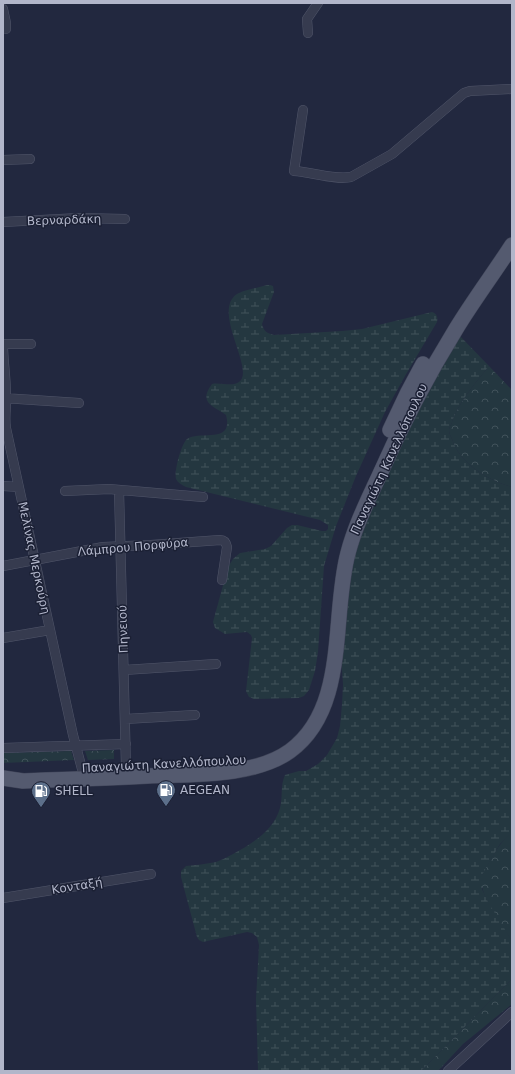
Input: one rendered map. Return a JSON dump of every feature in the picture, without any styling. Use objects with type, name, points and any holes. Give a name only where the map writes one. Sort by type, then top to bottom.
[{"type":"main road","name":"Παναγιώτη Κανελλόπουλου","points":[[3,776],[19,771],[201,764],[238,761],[268,753],[284,744],[294,736],[306,722],[316,704],[321,686],[336,565],[344,534],[355,506],[402,404],[422,366],[466,297],[512,240]]},
{"type":"main road","name":"Παναγιώτη Κανελλόπουλου","points":[[3,776],[23,780],[46,780],[195,774],[239,770],[256,767],[276,759],[290,751],[301,742],[317,720],[328,694],[334,660],[343,573],[350,544],[361,515],[383,466],[432,368],[464,316],[512,245]]},
{"type":"street","points":[[308,33],[307,19],[318,3]]},
{"type":"street","points":[[3,9],[6,30]]},
{"type":"street","points":[[303,110],[294,171],[347,178],[392,154],[462,94],[468,92],[512,89]]},
{"type":"street","points":[[3,160],[30,160]]},
{"type":"street","name":"Βερναρδάκη","points":[[3,222],[79,218],[125,219]]},
{"type":"street","points":[[3,344],[31,344]]},
{"type":"street","name":"Μελίνας Μερκούρη","points":[[3,344],[6,424],[75,746],[82,769]]},
{"type":"street","points":[[5,398],[80,403]]},
{"type":"street","points":[[3,486],[19,487]]},
{"type":"street","points":[[65,491],[119,490],[204,497]]},
{"type":"street","name":"Πηνειού","points":[[119,490],[126,767]]},
{"type":"street","name":"Λάμπρου Πορφύρα","points":[[3,566],[83,550],[120,546],[223,540],[227,543],[227,547],[222,580]]},
{"type":"street","points":[[3,638],[50,630]]},
{"type":"street","points":[[124,670],[216,664]]},
{"type":"street","points":[[125,718],[195,715]]},
{"type":"street","points":[[3,748],[126,744]]},
{"type":"street","name":"Κονταξή","points":[[3,898],[151,874]]},
{"type":"street","points":[[448,1071],[512,1012]]},
{"type":"green space","points":[[267,285],[273,286],[274,292],[262,324],[266,332],[274,335],[362,329],[432,312],[437,316],[437,322],[385,412],[356,476],[336,526],[324,566],[318,652],[315,671],[309,690],[304,696],[299,698],[254,699],[249,697],[246,691],[252,638],[251,635],[247,632],[225,634],[215,628],[213,622],[228,567],[233,559],[240,553],[265,549],[271,546],[287,528],[292,525],[326,531],[328,529],[328,525],[320,520],[186,487],[176,479],[180,452],[187,439],[192,437],[214,435],[225,430],[227,424],[226,415],[209,403],[206,396],[208,390],[212,384],[230,384],[239,382],[243,375],[239,353],[231,326],[229,313],[230,302],[239,293]]},
{"type":"green space","points":[[457,333],[489,366],[467,394],[458,409],[449,430],[450,435],[461,456],[476,470],[485,476],[512,487],[512,833],[500,844],[482,875],[482,889],[488,902],[512,941],[512,979],[421,1071],[258,1071],[256,999],[259,945],[257,937],[252,933],[247,932],[203,942],[199,940],[181,877],[181,871],[186,866],[216,862],[248,846],[261,836],[268,830],[277,816],[281,804],[285,775],[299,771],[306,771],[318,764],[327,755],[337,738],[340,726],[343,685],[341,654],[353,553],[394,453]]},
{"type":"green space","points":[[489,366],[512,390],[512,487],[485,476],[468,463],[456,448],[449,431],[462,401]]},
{"type":"green space","points":[[114,750],[114,759],[88,760],[85,751]]},
{"type":"green space","points":[[71,751],[74,760],[3,763],[3,753]]},
{"type":"green space","points":[[512,833],[512,941],[491,909],[481,883],[482,875],[495,852]]},
{"type":"green space","points":[[512,979],[512,1004],[463,1044],[438,1071],[421,1071]]},
{"type":"place","name":"AEGEAN","points":[[166,807]]},
{"type":"place","name":"SHELL","points":[[41,808]]}]
